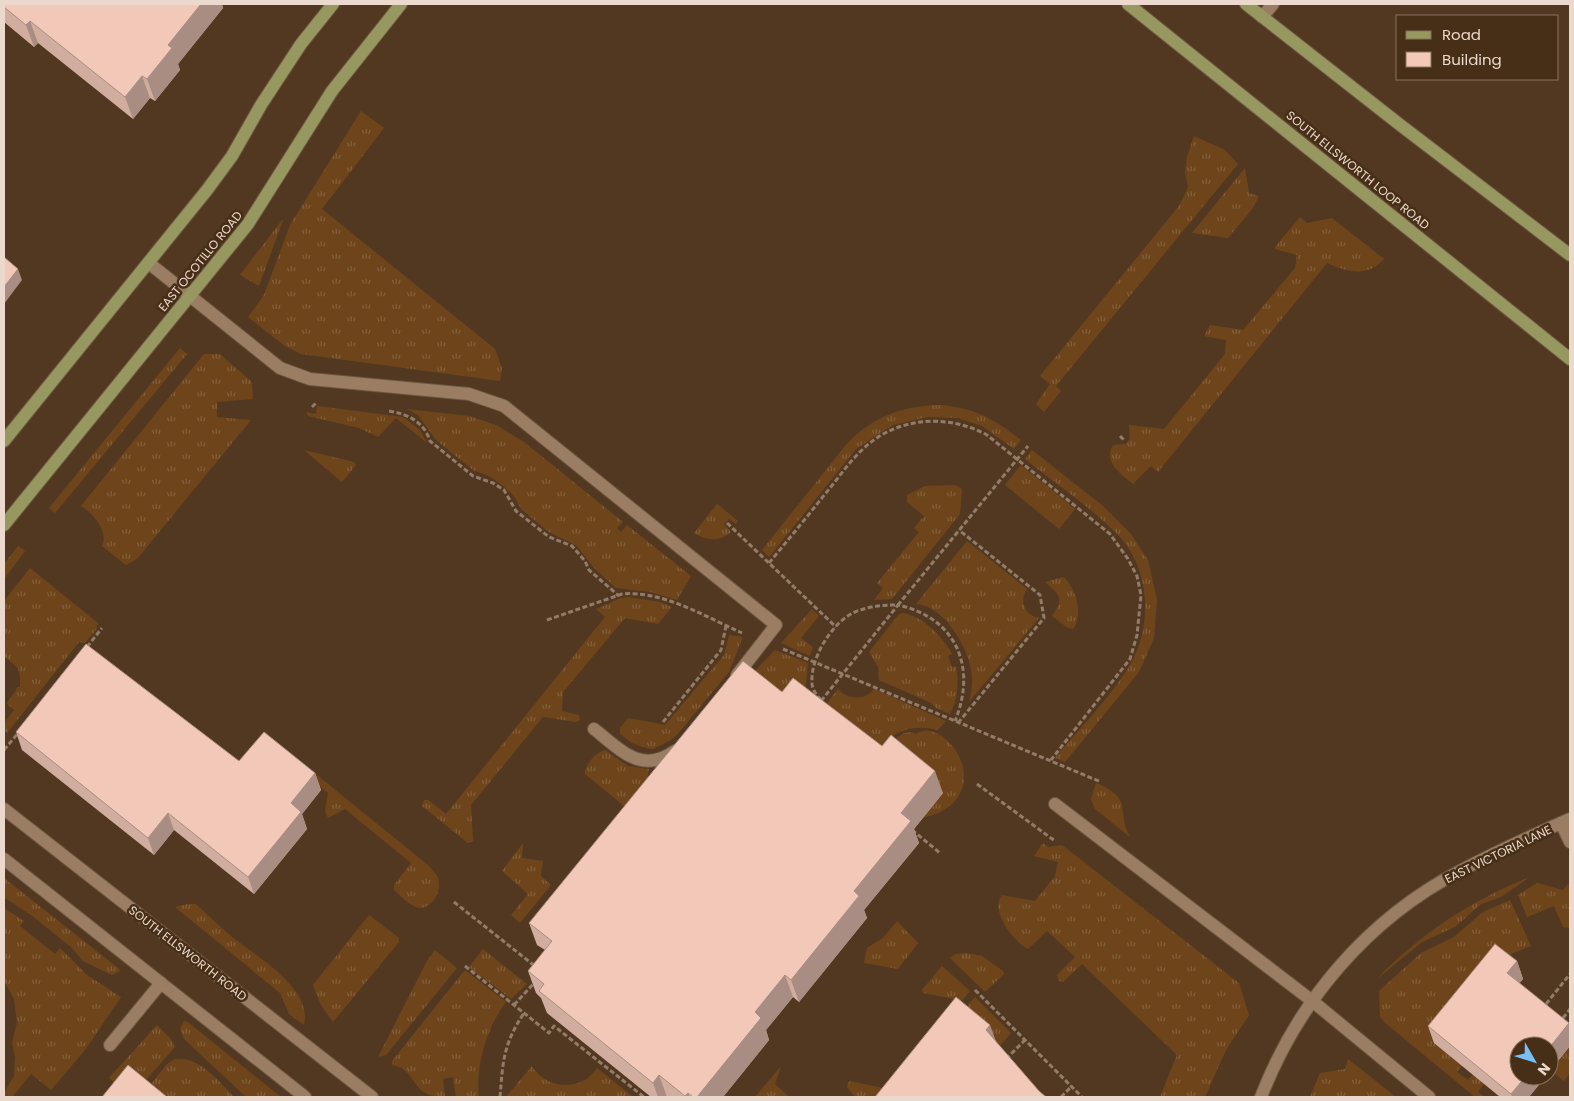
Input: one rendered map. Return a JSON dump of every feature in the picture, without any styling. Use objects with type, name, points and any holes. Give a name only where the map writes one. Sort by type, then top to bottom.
[{"type":"main road","points":[[4,441],[150,264],[232,156],[261,105],[301,44],[333,4]]},
{"type":"main road","name":"EAST OCOTILLO ROAD","points":[[4,525],[248,224],[332,91],[401,4]]},
{"type":"main road","name":"SOUTH ELLSWORTH LOOP ROAD","points":[[1128,4],[1570,359]]},
{"type":"main road","points":[[1246,4],[1570,255]]},
{"type":"street","points":[[1262,16],[1273,4]]},
{"type":"street","points":[[150,264],[280,368],[310,379],[469,394],[504,406],[776,625],[729,686]]},
{"type":"street","points":[[594,729],[628,756],[646,762],[663,759],[682,746]]},
{"type":"street","points":[[1055,804],[1311,1000],[1429,1097]]},
{"type":"street","name":"SOUTH ELLSWORTH ROAD","points":[[4,809],[367,1096]]},
{"type":"street","points":[[1566,821],[1570,842]]},
{"type":"street","name":"EAST VICTORIA LANE","points":[[1261,1097],[1284,1047],[1311,1000],[1349,954],[1396,912],[1459,871],[1566,821]]},
{"type":"street","points":[[4,859],[305,1097]]},
{"type":"street","points":[[110,1045],[161,984]]},
{"type":"path","points":[[312,408],[318,401]]},
{"type":"path","points":[[383,410],[401,413],[417,421],[427,433],[430,441],[473,476],[493,483],[504,490],[516,511],[549,537],[572,546],[585,561],[589,570],[619,596]]},
{"type":"path","points":[[769,563],[862,449],[898,426],[914,422],[932,421],[972,427],[986,435],[1110,534],[1128,559],[1137,576],[1141,594],[1137,635],[1130,659],[1051,760]]},
{"type":"path","points":[[1120,436],[1124,440]]},
{"type":"path","points":[[817,705],[1028,446]]},
{"type":"path","points":[[727,523],[836,627]]},
{"type":"path","points":[[957,722],[1044,618],[1040,595],[959,530]]},
{"type":"path","points":[[548,620],[619,596],[634,593],[651,597],[726,626],[1101,782]]},
{"type":"path","points":[[821,700],[815,692],[812,682],[823,644],[836,627],[854,612],[870,607],[898,606],[908,608],[944,629],[959,652],[966,677],[957,722]]},
{"type":"path","points":[[663,722],[722,650],[726,626]]},
{"type":"path","points":[[83,651],[102,628]]},
{"type":"path","points":[[4,750],[23,727]]},
{"type":"path","points":[[977,784],[1055,841]]},
{"type":"path","points":[[904,824],[940,853]]},
{"type":"path","points":[[454,902],[537,968]]},
{"type":"path","points":[[465,966],[549,1033],[554,1026],[644,1097]]},
{"type":"path","points":[[1546,1004],[1570,974]]},
{"type":"path","points":[[514,1005],[538,980]]},
{"type":"path","points":[[975,990],[1082,1097]]},
{"type":"path","points":[[1563,1018],[1570,1009]]},
{"type":"path","points":[[500,1097],[503,1056],[515,1028],[524,1014]]},
{"type":"path","points":[[1003,1062],[1025,1040]]},
{"type":"path","points":[[1061,1097],[1072,1086]]},
{"type":"green space","points":[[361,111],[384,128],[322,209],[495,349],[502,368],[500,381],[301,354],[285,346],[248,317],[264,295],[290,225]]},
{"type":"green space","points":[[1194,136],[1225,150],[1238,164],[1056,386],[1061,391],[1044,412],[1036,404],[1050,384],[1040,376],[1179,206],[1188,187],[1185,172],[1187,157]]},
{"type":"green space","points":[[1245,168],[1249,193],[1259,196],[1253,208],[1228,238],[1192,233]]},
{"type":"green space","points":[[1300,217],[1307,223],[1332,218],[1384,259],[1371,269],[1357,272],[1327,263],[1158,472],[1151,466],[1133,484],[1119,472],[1112,462],[1110,451],[1113,445],[1126,444],[1130,439],[1129,425],[1164,429],[1225,354],[1226,340],[1204,336],[1210,325],[1243,330],[1295,268],[1297,255],[1275,249],[1275,247]]},
{"type":"green space","points":[[283,220],[259,286],[240,275]]},
{"type":"green space","points":[[180,348],[187,354],[55,513],[49,508]]},
{"type":"green space","points":[[204,354],[220,354],[252,382],[253,399],[217,402],[217,417],[251,420],[137,559],[126,565],[102,546],[104,540],[99,523],[81,506]]},
{"type":"green space","points":[[939,405],[952,406],[983,415],[1021,440],[1014,449],[982,426],[958,418],[927,417],[893,425],[856,449],[769,557],[762,550],[855,436],[887,415],[912,408]]},
{"type":"green space","points":[[317,406],[403,417],[420,430],[427,443],[396,418],[378,437],[359,428],[308,416],[306,412],[316,414]]},
{"type":"green space","points":[[407,409],[469,416],[496,425],[524,442],[623,522],[617,528],[621,532],[627,525],[691,576],[677,600],[651,592],[616,588],[594,568],[577,546],[549,532],[521,509],[514,496],[502,485],[489,476],[473,470],[436,440],[418,415]]},
{"type":"green space","points":[[304,450],[354,462],[356,465],[342,482]]},
{"type":"green space","points":[[1032,450],[1103,506],[1131,534],[1148,560],[1157,600],[1154,638],[1139,672],[1065,762],[1055,758],[1105,699],[1131,663],[1143,631],[1145,597],[1137,564],[1129,549],[1119,536],[1097,515],[1025,459]]},
{"type":"green space","points":[[1021,465],[1075,509],[1059,529],[1005,485]]},
{"type":"green space","points":[[955,485],[962,489],[960,514],[892,599],[874,600],[883,588],[877,583],[919,532],[914,528],[924,516],[907,502],[907,495],[925,486]]},
{"type":"green space","points":[[717,504],[738,521],[736,524],[729,519],[724,524],[731,532],[718,539],[704,538],[694,533]]},
{"type":"green space","points":[[967,541],[1027,589],[1023,598],[1024,607],[1030,614],[1039,618],[969,702],[972,676],[961,642],[937,612],[916,604]]},
{"type":"green space","points":[[18,546],[25,551],[4,579],[4,564]]},
{"type":"green space","points":[[30,568],[98,623],[96,630],[85,643],[79,642],[7,733],[4,730],[4,723],[14,710],[7,704],[17,687],[20,687],[20,677],[18,668],[4,656],[4,601]]},
{"type":"green space","points":[[1063,577],[1072,587],[1077,602],[1078,616],[1073,629],[1068,628],[1052,616],[1059,605],[1059,596],[1045,582]]},
{"type":"green space","points":[[629,597],[660,602],[672,607],[658,624],[625,618],[563,692],[562,711],[579,715],[580,720],[576,722],[543,717],[471,805],[473,841],[468,843],[422,806],[424,800],[428,800],[446,814],[605,617],[596,609],[621,598]]},
{"type":"green space","points":[[812,609],[819,616],[801,638],[813,647],[810,656],[781,643]]},
{"type":"green space","points":[[903,613],[918,618],[930,627],[941,638],[952,654],[948,656],[952,667],[956,666],[958,684],[955,703],[950,714],[936,708],[931,703],[879,680],[878,667],[869,652],[899,614]]},
{"type":"green space","points":[[729,635],[743,637],[729,672],[676,736],[653,749],[632,743],[620,734],[620,728],[628,718],[665,725],[724,655]]},
{"type":"green space","points":[[775,650],[808,663],[805,692],[790,714],[754,672]]},
{"type":"green space","points":[[838,689],[842,693],[856,698],[866,696],[874,689],[946,721],[938,730],[913,728],[897,733],[879,751],[824,707]]},
{"type":"green space","points":[[927,731],[938,734],[949,742],[958,754],[963,768],[964,783],[958,797],[944,810],[922,818],[942,793],[892,741],[904,733],[911,732],[916,734]]},
{"type":"green space","points":[[274,740],[429,866],[439,880],[438,892],[430,905],[421,908],[416,907],[407,902],[394,890],[394,885],[411,863],[345,809],[328,818],[325,811],[328,793],[269,746]]},
{"type":"green space","points":[[605,750],[628,766],[649,769],[640,819],[585,774],[586,767],[591,760],[598,753]]},
{"type":"green space","points":[[1096,783],[1108,789],[1120,800],[1130,837],[1095,809],[1091,799]]},
{"type":"green space","points":[[523,843],[522,858],[543,861],[541,876],[551,885],[520,923],[511,915],[528,894],[502,871]]},
{"type":"green space","points":[[1043,843],[1048,847],[1062,845],[1239,983],[1249,1015],[1226,1050],[1205,1097],[1160,1097],[1177,1055],[1082,964],[1063,982],[1059,981],[1057,975],[1075,957],[1047,931],[1028,949],[1010,933],[1001,917],[999,909],[999,901],[1002,895],[1035,901],[1055,876],[1058,862],[1034,856]]},
{"type":"green space","points":[[1530,877],[1501,897],[1481,904],[1455,927],[1422,942],[1377,979],[1411,947],[1448,920],[1488,896]]},
{"type":"green space","points":[[4,878],[120,971],[112,975],[83,961],[71,947],[31,915],[5,898]]},
{"type":"green space","points":[[1537,883],[1563,890],[1568,884],[1570,885],[1570,928],[1563,927],[1554,906],[1527,917],[1518,895]]},
{"type":"green space","points":[[1510,900],[1531,946],[1511,954],[1434,1043],[1462,1065],[1457,1072],[1468,1080],[1473,1074],[1484,1084],[1478,1092],[1485,1097],[1475,1097],[1384,1022],[1380,1017],[1379,991],[1421,953],[1454,937],[1483,912]]},
{"type":"green space","points":[[196,904],[291,985],[300,998],[304,1011],[304,1025],[289,1014],[280,993],[175,907]]},
{"type":"green space","points":[[4,908],[24,921],[20,926],[55,954],[60,948],[87,975],[121,997],[85,1050],[51,1090],[31,1074],[12,1097],[4,1097],[4,1093],[14,1076],[15,1056],[12,1043],[17,1023],[14,999],[4,981]]},
{"type":"green space","points":[[369,915],[399,938],[399,942],[333,1022],[321,1005],[313,985]]},
{"type":"green space","points":[[897,921],[918,943],[898,969],[864,963],[867,948],[883,938]]},
{"type":"green space","points":[[483,949],[527,984],[511,999],[469,967]]},
{"type":"green space","points":[[435,950],[457,968],[386,1055],[378,1057],[427,961]]},
{"type":"green space","points":[[966,953],[982,956],[1003,971],[1004,974],[985,992],[950,958],[956,954]]},
{"type":"green space","points":[[942,966],[970,991],[883,1097],[855,1097],[847,1087],[850,1081],[882,1088],[954,999],[923,993],[922,990]]},
{"type":"green space","points":[[465,970],[506,1002],[493,1023],[484,1047],[479,1073],[479,1097],[456,1097],[453,1077],[443,1079],[445,1097],[433,1096],[419,1088],[401,1068],[392,1065],[392,1061]]},
{"type":"green space","points":[[975,997],[1011,1033],[1000,1046],[960,1014]]},
{"type":"green space","points":[[184,1021],[189,1023],[281,1097],[246,1097],[184,1039],[180,1029]]},
{"type":"green space","points":[[157,1025],[170,1038],[175,1047],[138,1089],[129,1095],[109,1078]]},
{"type":"green space","points":[[1570,1046],[1570,1073],[1564,1081],[1559,1077],[1559,1059]]},
{"type":"green space","points":[[175,1059],[184,1059],[200,1065],[215,1077],[234,1097],[148,1097],[143,1094],[167,1064]]},
{"type":"green space","points":[[1348,1059],[1396,1097],[1310,1097],[1320,1073],[1345,1069]]},
{"type":"green space","points":[[532,1066],[546,1080],[564,1085],[582,1081],[597,1068],[633,1097],[506,1097]]},
{"type":"green space","points":[[781,1066],[775,1084],[789,1097],[755,1097]]},
{"type":"building","points":[[4,4],[201,4],[168,45],[172,48],[147,79],[142,76],[125,97],[30,21],[26,25],[4,7]]},
{"type":"building","points":[[4,257],[18,269],[4,287]]},
{"type":"building","points":[[86,644],[239,761],[264,732],[315,773],[291,803],[301,812],[248,877],[168,813],[148,838],[16,732]]},
{"type":"building","points":[[743,661],[782,692],[793,678],[882,746],[891,735],[935,771],[901,813],[911,821],[854,891],[859,896],[791,980],[785,975],[755,1012],[761,1018],[697,1097],[693,1097],[688,1093],[685,1096],[659,1075],[653,1083],[539,991],[544,984],[528,971],[552,941],[529,923]]},
{"type":"building","points":[[1495,944],[1517,961],[1507,973],[1569,1023],[1559,1036],[1509,1036],[1509,1086],[1518,1086],[1511,1094],[1428,1026]]},
{"type":"building","points":[[956,997],[990,1025],[986,1030],[1046,1097],[875,1097]]},
{"type":"building","points":[[128,1065],[167,1097],[102,1097]]}]
